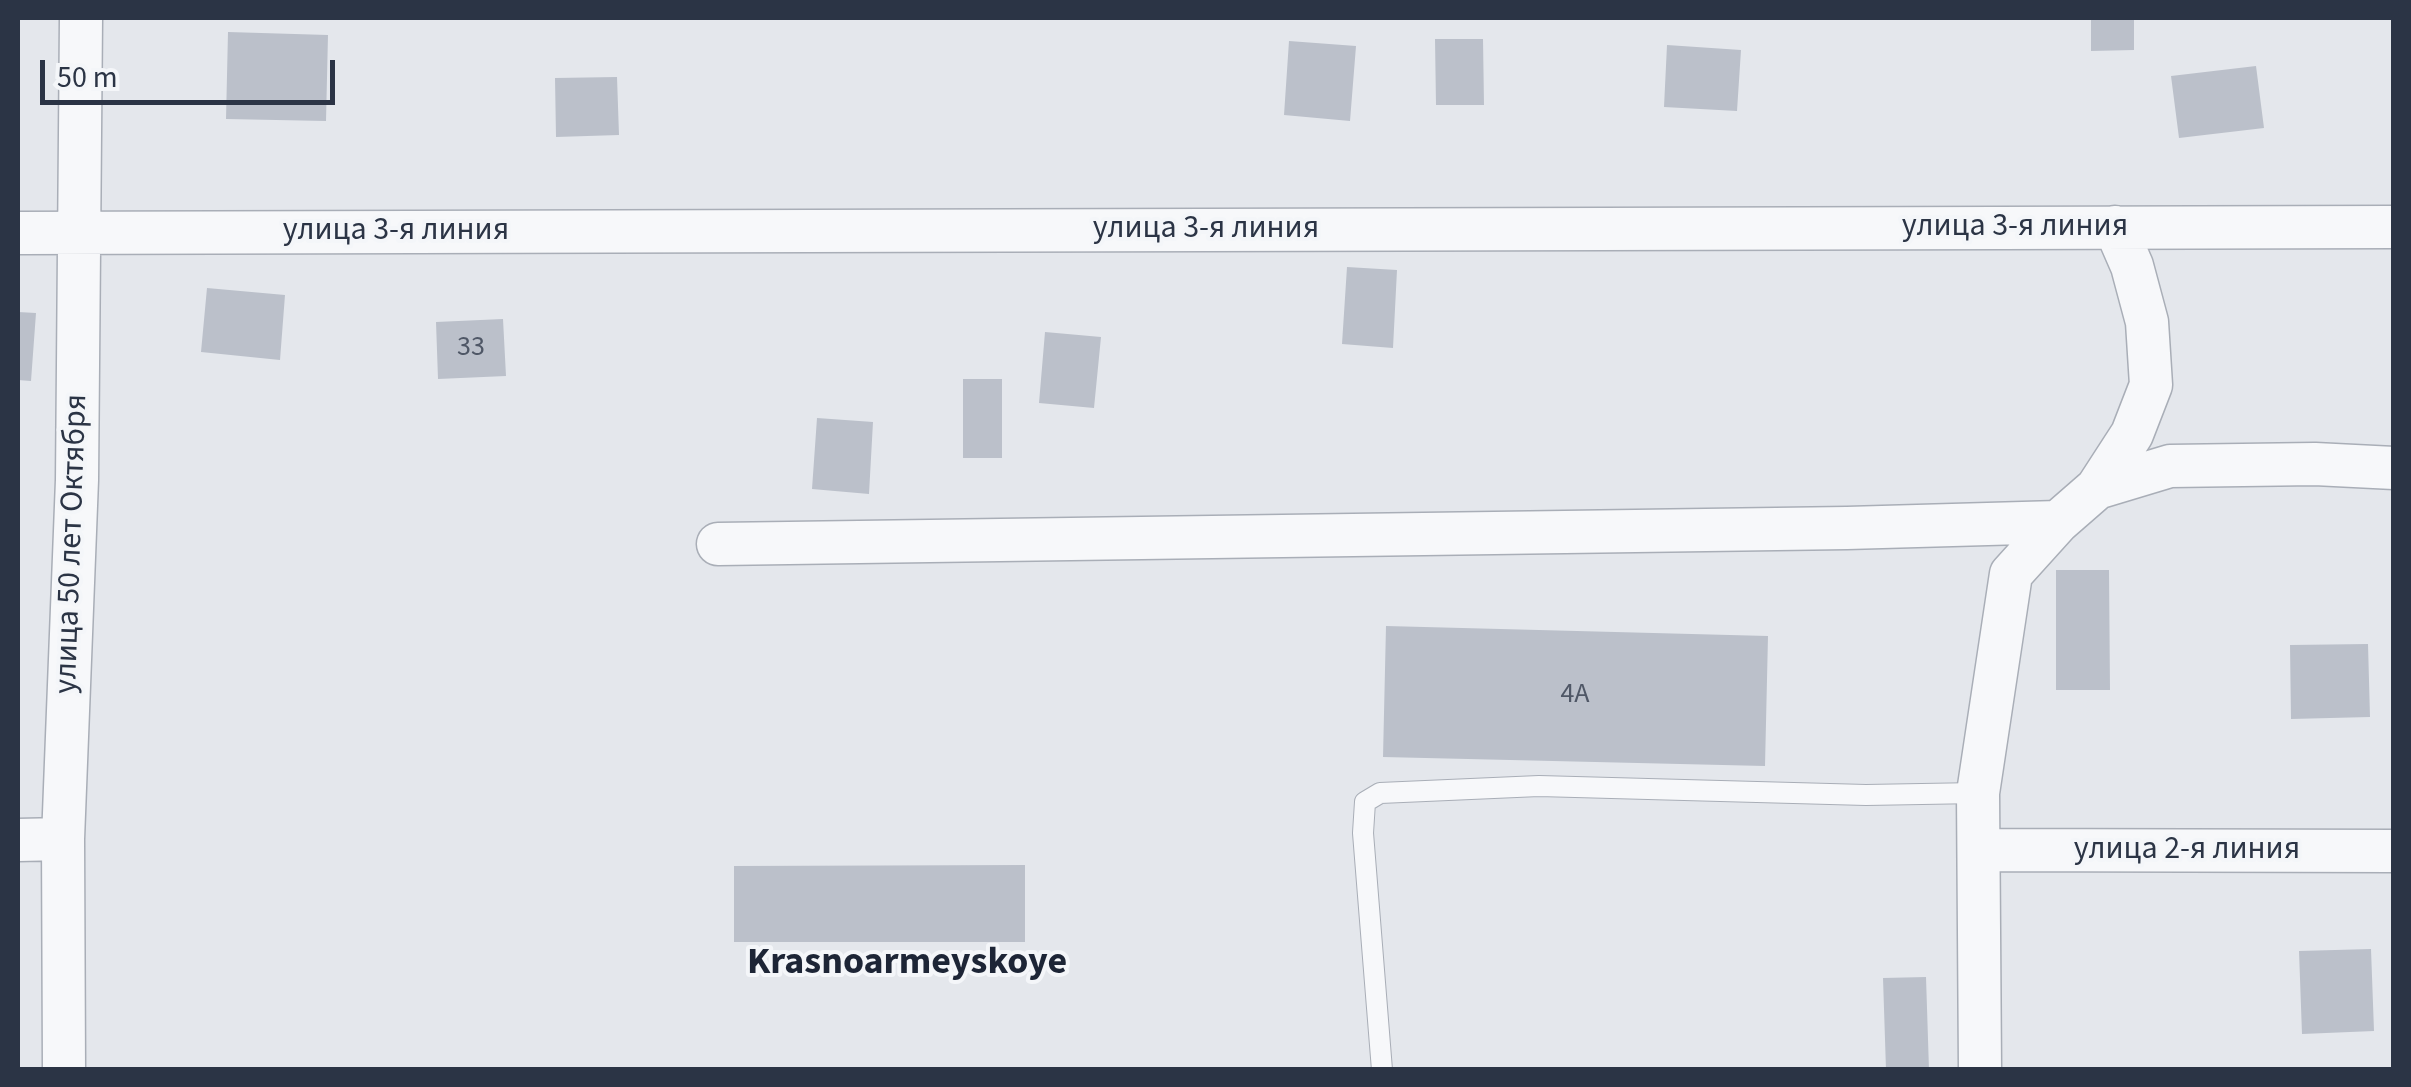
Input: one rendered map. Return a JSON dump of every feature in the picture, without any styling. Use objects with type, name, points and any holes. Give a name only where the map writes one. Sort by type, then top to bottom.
[{"type":"street","name":"улица 50 лет Октября","points":[[64,1070],[63,839],[77,480],[80,18]]},
{"type":"street","name":"улица 3-я линия","points":[[18,233],[2394,226]]},
{"type":"street","points":[[1980,1070],[1978,792],[2011,574],[2058,522],[2097,488],[2132,434],[2151,385],[2147,322],[2132,266],[2114,228]]},
{"type":"street","points":[[2097,488],[2170,466],[2314,464],[2394,468]]},
{"type":"street","points":[[718,544],[2058,522]]},
{"type":"street","points":[[18,840],[63,839]]},
{"type":"street","name":"улица 2-я линия","points":[[1980,850],[2394,851]]},
{"type":"lane","points":[[1382,1070],[1362,833],[1365,802],[1371,796],[1380,792],[1539,786],[1866,795],[1978,792]]},
{"type":"building","points":[[2091,18],[2134,18],[2134,50],[2091,51]]},
{"type":"building","points":[[228,32],[328,35],[326,121],[226,119]]},
{"type":"building","points":[[1435,39],[1483,39],[1484,105],[1436,105]]},
{"type":"building","points":[[1289,41],[1356,46],[1350,121],[1284,115]]},
{"type":"building","points":[[1667,45],[1741,50],[1737,111],[1664,107]]},
{"type":"building","points":[[2256,66],[2264,128],[2179,138],[2171,76]]},
{"type":"building","points":[[617,77],[619,135],[556,137],[555,78]]},
{"type":"building","points":[[1347,267],[1397,270],[1393,348],[1342,344]]},
{"type":"building","points":[[207,288],[285,295],[280,360],[201,352]]},
{"type":"building","points":[[18,312],[36,313],[31,381],[18,380]]},
{"type":"building","points":[[503,319],[506,376],[438,379],[436,322]]},
{"type":"building","points":[[1045,332],[1101,337],[1094,408],[1039,403]]},
{"type":"building","points":[[963,379],[1002,379],[1002,458],[963,458]]},
{"type":"building","points":[[817,418],[873,422],[869,494],[812,489]]},
{"type":"building","points":[[2056,570],[2109,570],[2110,690],[2056,690]]},
{"type":"building","points":[[1386,626],[1768,636],[1765,766],[1383,757]]},
{"type":"building","points":[[2368,644],[2370,717],[2291,719],[2290,645]]},
{"type":"building","points":[[1025,865],[1025,942],[734,942],[734,866]]},
{"type":"building","points":[[2371,949],[2374,1031],[2302,1034],[2299,951]]},
{"type":"building","points":[[1926,977],[1929,1070],[1886,1070],[1883,978]]},
{"type":"district","name":"Krasnoarmeyskoye","points":[[907,965]]}]
